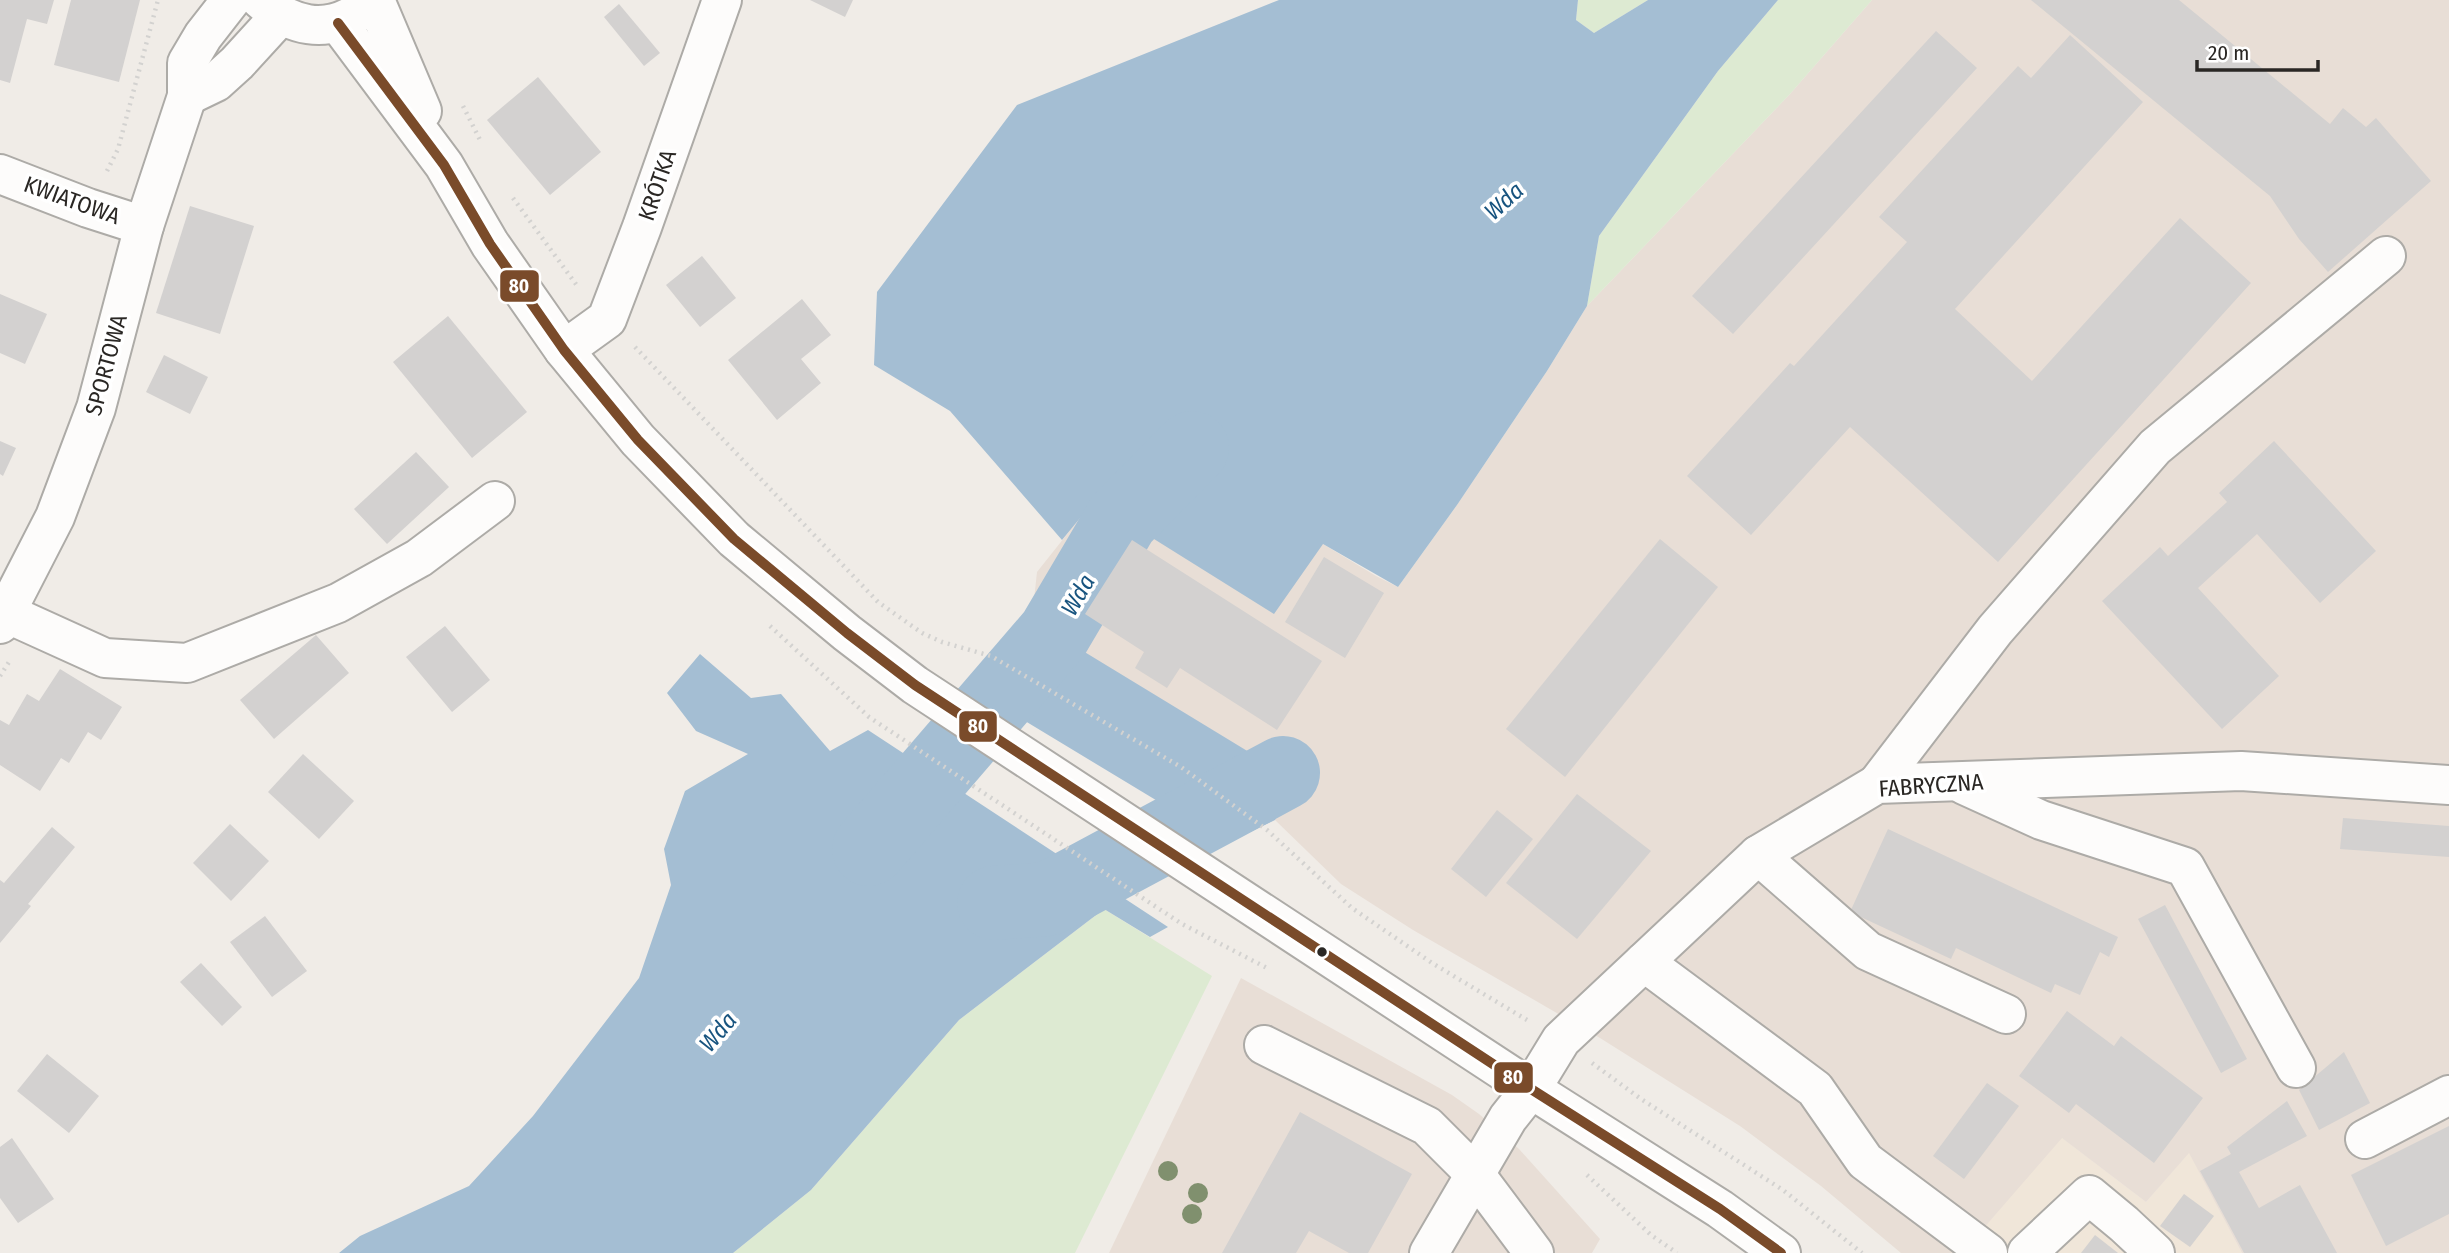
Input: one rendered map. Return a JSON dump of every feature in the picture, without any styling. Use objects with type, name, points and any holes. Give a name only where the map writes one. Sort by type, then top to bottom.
[{"type":"street","name":"SPORTOWA","points":[[12,621],[96,408],[144,226],[187,96],[187,63],[203,36],[231,0]]},
{"type":"street","points":[[187,96],[216,82],[237,63],[270,8],[308,25],[338,23],[358,13],[374,0],[444,165]]},
{"type":"street","name":"KRÓTKA","points":[[607,319],[722,0]]},
{"type":"street","points":[[338,23],[444,165],[490,244],[564,350],[638,440],[734,539],[847,633],[915,685],[1268,918],[1720,1209],[1781,1253]]},
{"type":"street","name":"KWIATOWA","points":[[0,174],[144,226]]},
{"type":"street","points":[[1877,784],[1995,630],[2155,447],[2386,256]]},
{"type":"street","points":[[564,350],[607,319]]},
{"type":"street","points":[[12,621],[105,658],[187,663],[338,603],[419,558],[495,501]]},
{"type":"street","name":"FABRYCZNA","points":[[1429,1253],[1508,1118],[1531,1089],[1561,1040],[1758,855],[1877,784],[2241,771],[2449,785]]},
{"type":"street","points":[[1955,782],[2041,820],[2185,867],[2296,1068]]},
{"type":"street","points":[[1758,855],[1868,951],[2006,1014]]},
{"type":"street","points":[[1644,962],[1815,1089],[1866,1161],[1988,1253]]},
{"type":"street","points":[[1264,1045],[1427,1126],[1475,1174],[1534,1253]]},
{"type":"street","points":[[2365,1139],[2449,1095]]},
{"type":"street","points":[[2027,1253],[2088,1195],[2155,1253]]},
{"type":"path","points":[[459,98],[482,144]]},
{"type":"path","points":[[507,188],[573,282],[878,602],[922,633],[942,642],[991,656],[1181,767],[1267,830]]},
{"type":"path","points":[[765,620],[869,717],[1182,924]]},
{"type":"path","points":[[0,676],[12,621]]},
{"type":"shaded area","points":[[1872,0],[2449,0],[2449,1253],[2242,1253],[2189,1153],[2146,1202],[2062,1138],[1962,1253],[1901,1253],[1821,1186],[1740,1126],[1600,1038],[1413,930],[1341,884],[1275,820],[1294,780],[1032,618],[1037,572],[1095,499],[1122,519],[1323,544],[1398,587],[1457,505],[1587,306],[1790,94]]},
{"type":"shaded area","points":[[1241,978],[1452,1095],[1479,1114],[1519,1149],[1600,1239],[1592,1253],[1109,1253]]},
{"type":"shaded area","points":[[2061,1137],[2146,1202],[2189,1152],[2242,1253],[1972,1253],[1966,1248]]},
{"type":"green space","points":[[1578,0],[1648,0],[1594,33],[1576,20]]},
{"type":"green space","points":[[1778,0],[1872,0],[1790,94],[1587,306],[1599,236],[1718,71]]},
{"type":"green space","points":[[1104,909],[1212,976],[1075,1253],[733,1253],[811,1190],[959,1020]]},
{"type":"water","points":[[1279,0],[1578,0],[1576,20],[1594,33],[1648,0],[1778,0],[1718,71],[1599,236],[1587,306],[1457,505],[1398,587],[1323,544],[1274,614],[1095,500],[1062,540],[950,411],[874,365],[877,292],[1017,105]]},
{"type":"water","points":[[1032,618],[1295,780],[1275,820],[1227,843],[977,692]]},
{"type":"water","points":[[700,654],[751,698],[781,694],[830,751],[868,730],[1168,927],[1150,937],[1104,909],[959,1020],[811,1190],[733,1253],[339,1253],[360,1236],[469,1186],[533,1116],[639,978],[671,885],[664,849],[685,791],[748,754],[696,731],[667,693]]},
{"type":"building","points":[[0,0],[54,0],[47,24],[27,19],[10,83],[0,80]]},
{"type":"building","points":[[71,0],[140,0],[119,82],[54,65]]},
{"type":"building","points":[[810,0],[853,0],[845,17]]},
{"type":"building","points":[[2031,0],[2179,0],[2330,124],[2343,108],[2366,127],[2376,118],[2431,181],[2328,272],[2299,239],[2270,196]]},
{"type":"building","points":[[619,4],[660,53],[644,66],[604,17]]},
{"type":"building","points":[[1936,31],[1977,68],[1733,334],[1692,296]]},
{"type":"building","points":[[2070,35],[2143,102],[1955,309],[2032,381],[2180,218],[2251,283],[1998,562],[1850,427],[1751,535],[1687,476],[1790,363],[1794,366],[1907,242],[1879,217],[2018,66],[2031,78]]},
{"type":"building","points":[[538,77],[601,152],[550,195],[487,120]]},
{"type":"building","points":[[190,206],[254,226],[220,334],[156,313]]},
{"type":"building","points":[[702,256],[736,298],[700,327],[666,285]]},
{"type":"building","points":[[0,294],[47,314],[25,364],[0,353]]},
{"type":"building","points":[[802,299],[831,335],[801,359],[821,383],[777,420],[728,360]]},
{"type":"building","points":[[448,316],[527,412],[472,458],[393,362]]},
{"type":"building","points":[[164,355],[208,377],[190,414],[146,392]]},
{"type":"building","points":[[0,441],[16,448],[3,476],[0,474]]},
{"type":"building","points":[[2274,441],[2376,551],[2320,603],[2257,534],[2198,588],[2279,676],[2222,729],[2102,601],[2160,547],[2168,556],[2227,502],[2219,493]]},
{"type":"building","points":[[416,452],[449,487],[387,544],[354,509]]},
{"type":"building","points":[[1660,539],[1718,587],[1565,777],[1506,729]]},
{"type":"building","points":[[1132,540],[1322,661],[1277,730],[1180,668],[1167,688],[1135,668],[1144,652],[1085,614]]},
{"type":"building","points":[[1324,557],[1384,593],[1345,658],[1285,622]]},
{"type":"building","points":[[445,626],[490,680],[452,712],[406,657]]},
{"type":"building","points":[[316,635],[349,673],[274,739],[240,700]]},
{"type":"building","points":[[60,669],[122,707],[101,740],[88,732],[69,763],[61,758],[40,791],[0,765],[0,720],[9,725],[27,694],[39,701]]},
{"type":"building","points":[[303,754],[354,801],[319,839],[268,792]]},
{"type":"building","points":[[1577,794],[1651,851],[1577,939],[1506,883]]},
{"type":"building","points":[[1497,810],[1533,839],[1486,897],[1451,869]]},
{"type":"building","points":[[2343,818],[2449,826],[2449,857],[2340,849]]},
{"type":"building","points":[[230,824],[269,861],[231,901],[193,863]]},
{"type":"building","points":[[52,827],[75,847],[0,943],[0,880],[4,883]]},
{"type":"building","points":[[1888,829],[2118,937],[2109,957],[2100,952],[2080,995],[2055,984],[2051,993],[1956,948],[1951,959],[1850,912]]},
{"type":"building","points":[[2165,905],[2247,1059],[2221,1073],[2138,919]]},
{"type":"building","points":[[265,916],[307,971],[272,997],[230,942]]},
{"type":"building","points":[[201,963],[242,1007],[222,1026],[180,982]]},
{"type":"building","points":[[2067,1011],[2114,1046],[2121,1036],[2203,1098],[2154,1163],[2076,1104],[2069,1113],[2019,1076]]},
{"type":"building","points":[[2344,1052],[2370,1103],[2319,1130],[2299,1090]]},
{"type":"building","points":[[47,1054],[99,1096],[69,1133],[17,1091]]},
{"type":"building","points":[[1987,1083],[2019,1106],[1964,1179],[1933,1156]]},
{"type":"building","points":[[2287,1101],[2307,1136],[2239,1172],[2259,1208],[2300,1185],[2337,1253],[2244,1253],[2200,1171],[2231,1154],[2227,1147]]},
{"type":"building","points":[[1300,1112],[1412,1174],[1368,1253],[1349,1253],[1309,1231],[1296,1253],[1222,1253]]},
{"type":"building","points":[[2449,1126],[2449,1214],[2386,1246],[2351,1175]]},
{"type":"building","points":[[12,1138],[54,1199],[18,1223],[0,1198],[0,1147]]},
{"type":"building","points":[[2184,1194],[2214,1216],[2190,1247],[2160,1226]]},
{"type":"building","points":[[2095,1235],[2118,1253],[2081,1253]]},
{"type":"waterway","name":"Wda","points":[[869,849],[1054,634],[1122,519],[1192,448]]},
{"type":"waterway","points":[[994,903],[1048,899],[1283,773]]},
{"type":"transit line","name":"80","points":[[338,23],[444,165],[490,244],[564,350],[638,440],[734,539],[847,633],[915,685],[1531,1089],[1720,1209],[1781,1253]]}]
